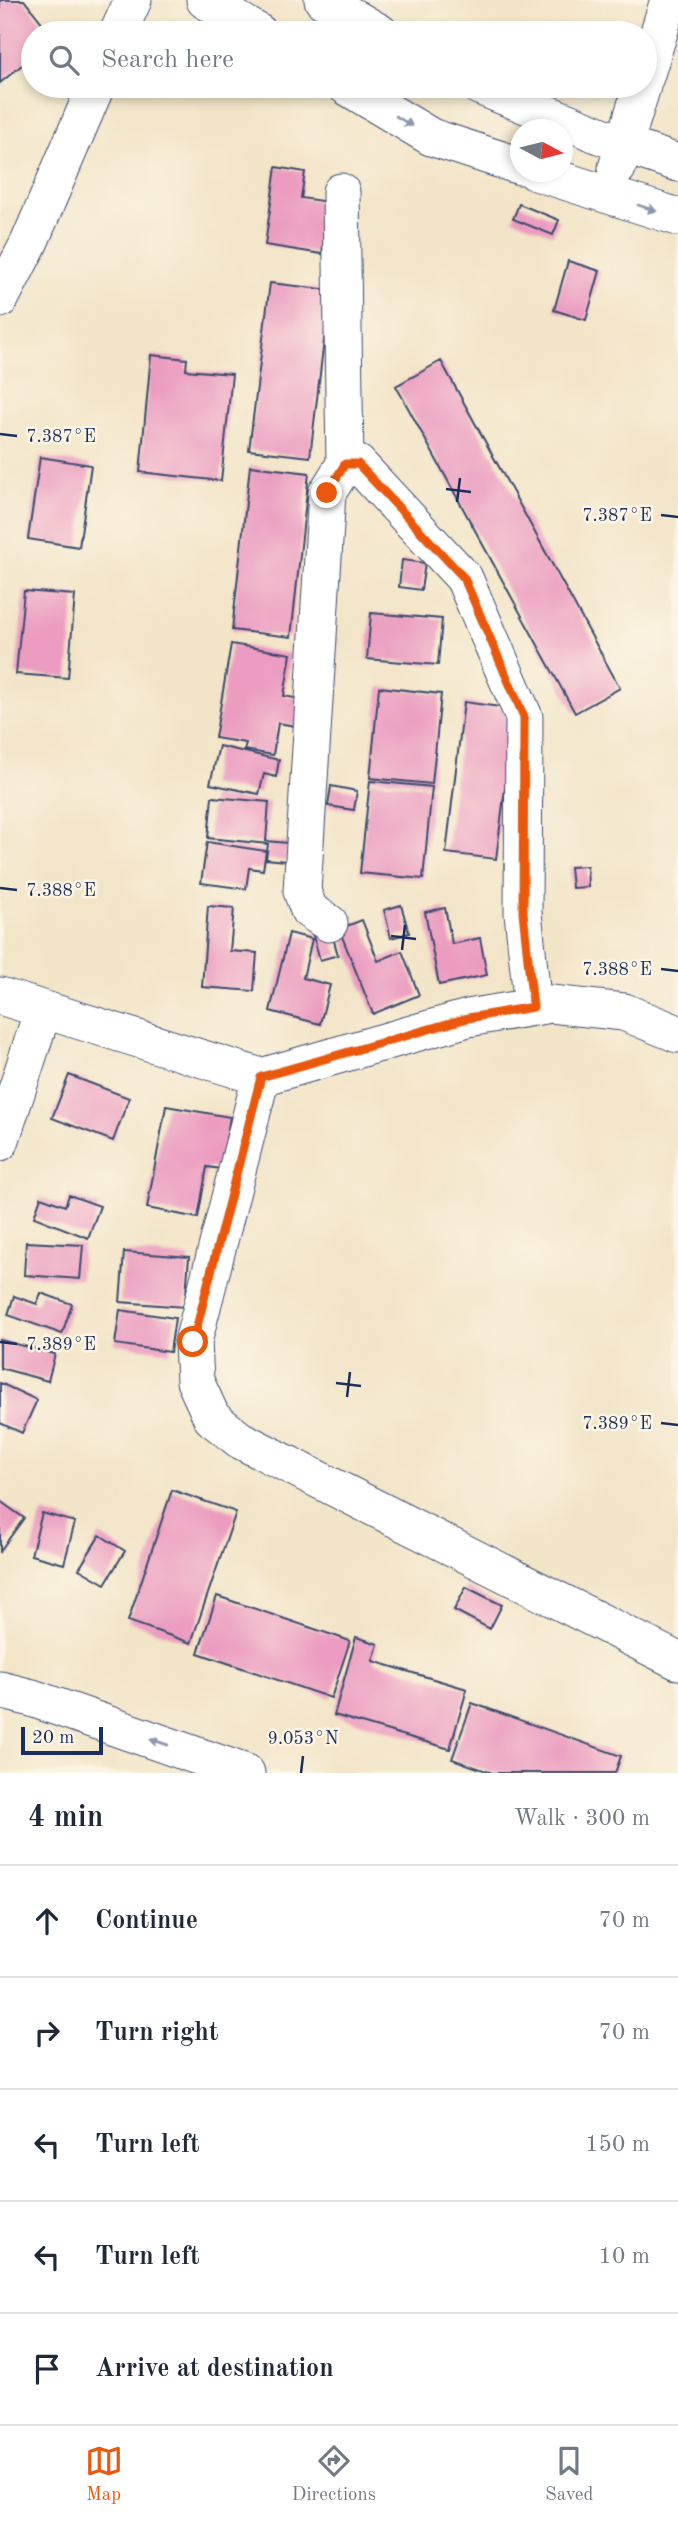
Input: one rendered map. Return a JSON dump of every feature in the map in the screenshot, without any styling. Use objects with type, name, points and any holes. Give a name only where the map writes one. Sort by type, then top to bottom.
[{"type":"street","points":[[123,21],[133,0]]},
{"type":"street","points":[[205,0],[239,21]]},
{"type":"street","points":[[323,0],[359,21]]},
{"type":"street","points":[[657,38],[669,0]]},
{"type":"street","points":[[0,299],[29,243],[91,98]]},
{"type":"street","points":[[366,98],[430,137],[510,163]]},
{"type":"street","points":[[508,98],[624,145],[678,163]]},
{"type":"street","points":[[610,195],[638,98]]},
{"type":"street","points":[[568,182],[678,217]]},
{"type":"street","points":[[330,923],[309,910],[302,891],[327,493],[345,464],[341,192]]},
{"type":"street","points":[[345,464],[358,464],[464,578],[524,717],[523,912],[533,1007]]},
{"type":"street","points":[[0,996],[261,1077],[468,1018],[551,1004],[624,1012],[678,1034]]},
{"type":"street","points":[[0,1142],[43,1010]]},
{"type":"street","points":[[261,1077],[193,1342],[195,1381],[212,1418],[240,1440],[678,1661]]},
{"type":"street","points":[[0,1690],[32,1698],[246,1773]]},
{"type":"building","points":[[0,0],[24,0],[41,21],[21,21],[21,66],[0,83]]},
{"type":"building","points":[[276,167],[305,172],[301,198],[329,202],[322,254],[265,245]]},
{"type":"building","points":[[519,204],[559,220],[553,235],[513,219]]},
{"type":"building","points":[[568,261],[600,271],[586,320],[554,310]]},
{"type":"building","points":[[270,283],[330,290],[310,457],[249,450]]},
{"type":"building","points":[[151,355],[187,359],[186,370],[232,374],[221,481],[140,472]]},
{"type":"building","points":[[441,361],[620,688],[575,713],[396,386]]},
{"type":"building","points":[[40,457],[91,465],[79,547],[28,539]]},
{"type":"building","points":[[250,466],[309,473],[291,637],[232,630]]},
{"type":"building","points":[[402,560],[425,563],[421,590],[399,587]]},
{"type":"building","points":[[24,591],[75,595],[68,678],[16,674]]},
{"type":"building","points":[[371,613],[442,619],[438,665],[367,659]]},
{"type":"building","points":[[231,644],[291,654],[284,696],[305,700],[301,727],[278,723],[273,755],[244,750],[246,743],[215,738]]},
{"type":"building","points":[[379,687],[441,694],[432,784],[370,778]]},
{"type":"building","points":[[464,702],[515,709],[496,859],[446,853]]},
{"type":"building","points":[[219,746],[279,760],[276,777],[264,774],[259,794],[210,784]]},
{"type":"building","points":[[370,781],[432,787],[423,879],[360,873]]},
{"type":"building","points":[[331,786],[357,791],[354,810],[328,806]]},
{"type":"building","points":[[212,797],[269,802],[266,841],[288,843],[286,861],[266,859],[268,844],[208,838]]},
{"type":"building","points":[[207,842],[266,851],[263,870],[249,868],[246,889],[201,883]]},
{"type":"building","points":[[587,866],[588,887],[572,888],[570,867]]},
{"type":"building","points":[[401,905],[409,933],[391,938],[384,910]]},
{"type":"building","points":[[208,906],[234,908],[230,951],[257,953],[254,991],[202,987]]},
{"type":"building","points":[[445,908],[452,944],[480,938],[487,975],[439,985],[425,912]]},
{"type":"building","points":[[362,920],[378,961],[402,951],[419,995],[373,1014],[339,929]]},
{"type":"building","points":[[330,927],[338,955],[320,960],[312,932]]},
{"type":"building","points":[[289,933],[312,939],[303,978],[330,985],[320,1024],[270,1011]]},
{"type":"building","points":[[69,1075],[129,1098],[113,1141],[52,1118]]},
{"type":"building","points":[[166,1106],[230,1117],[221,1169],[207,1167],[198,1218],[147,1208]]},
{"type":"building","points":[[69,1195],[100,1206],[88,1238],[34,1217],[41,1197],[65,1206]]},
{"type":"building","points":[[26,1242],[83,1245],[80,1279],[24,1275]]},
{"type":"building","points":[[124,1252],[189,1257],[185,1307],[120,1302]]},
{"type":"building","points":[[41,1293],[72,1304],[62,1334],[8,1315],[14,1296],[37,1304]]},
{"type":"building","points":[[120,1310],[175,1318],[170,1352],[115,1344]]},
{"type":"building","points":[[0,1340],[55,1354],[48,1381],[0,1368]]},
{"type":"building","points":[[0,1383],[37,1400],[22,1433],[0,1423]]},
{"type":"building","points":[[172,1490],[236,1512],[191,1643],[128,1621]]},
{"type":"building","points":[[0,1501],[24,1518],[0,1551]]},
{"type":"building","points":[[42,1513],[75,1522],[64,1564],[31,1555]]},
{"type":"building","points":[[100,1535],[125,1551],[105,1584],[79,1569]]},
{"type":"building","points":[[466,1587],[502,1605],[490,1629],[454,1610]]},
{"type":"building","points":[[217,1596],[350,1641],[331,1698],[198,1653]]},
{"type":"building","points":[[356,1637],[378,1644],[373,1661],[467,1689],[450,1749],[334,1715]]},
{"type":"building","points":[[472,1703],[621,1756],[615,1773],[492,1773],[452,1759]]},
{"type":"route","points":[[193,1342],[261,1077],[468,1018],[533,1007],[523,912],[524,717],[464,578],[358,464],[345,464],[327,493]]}]
